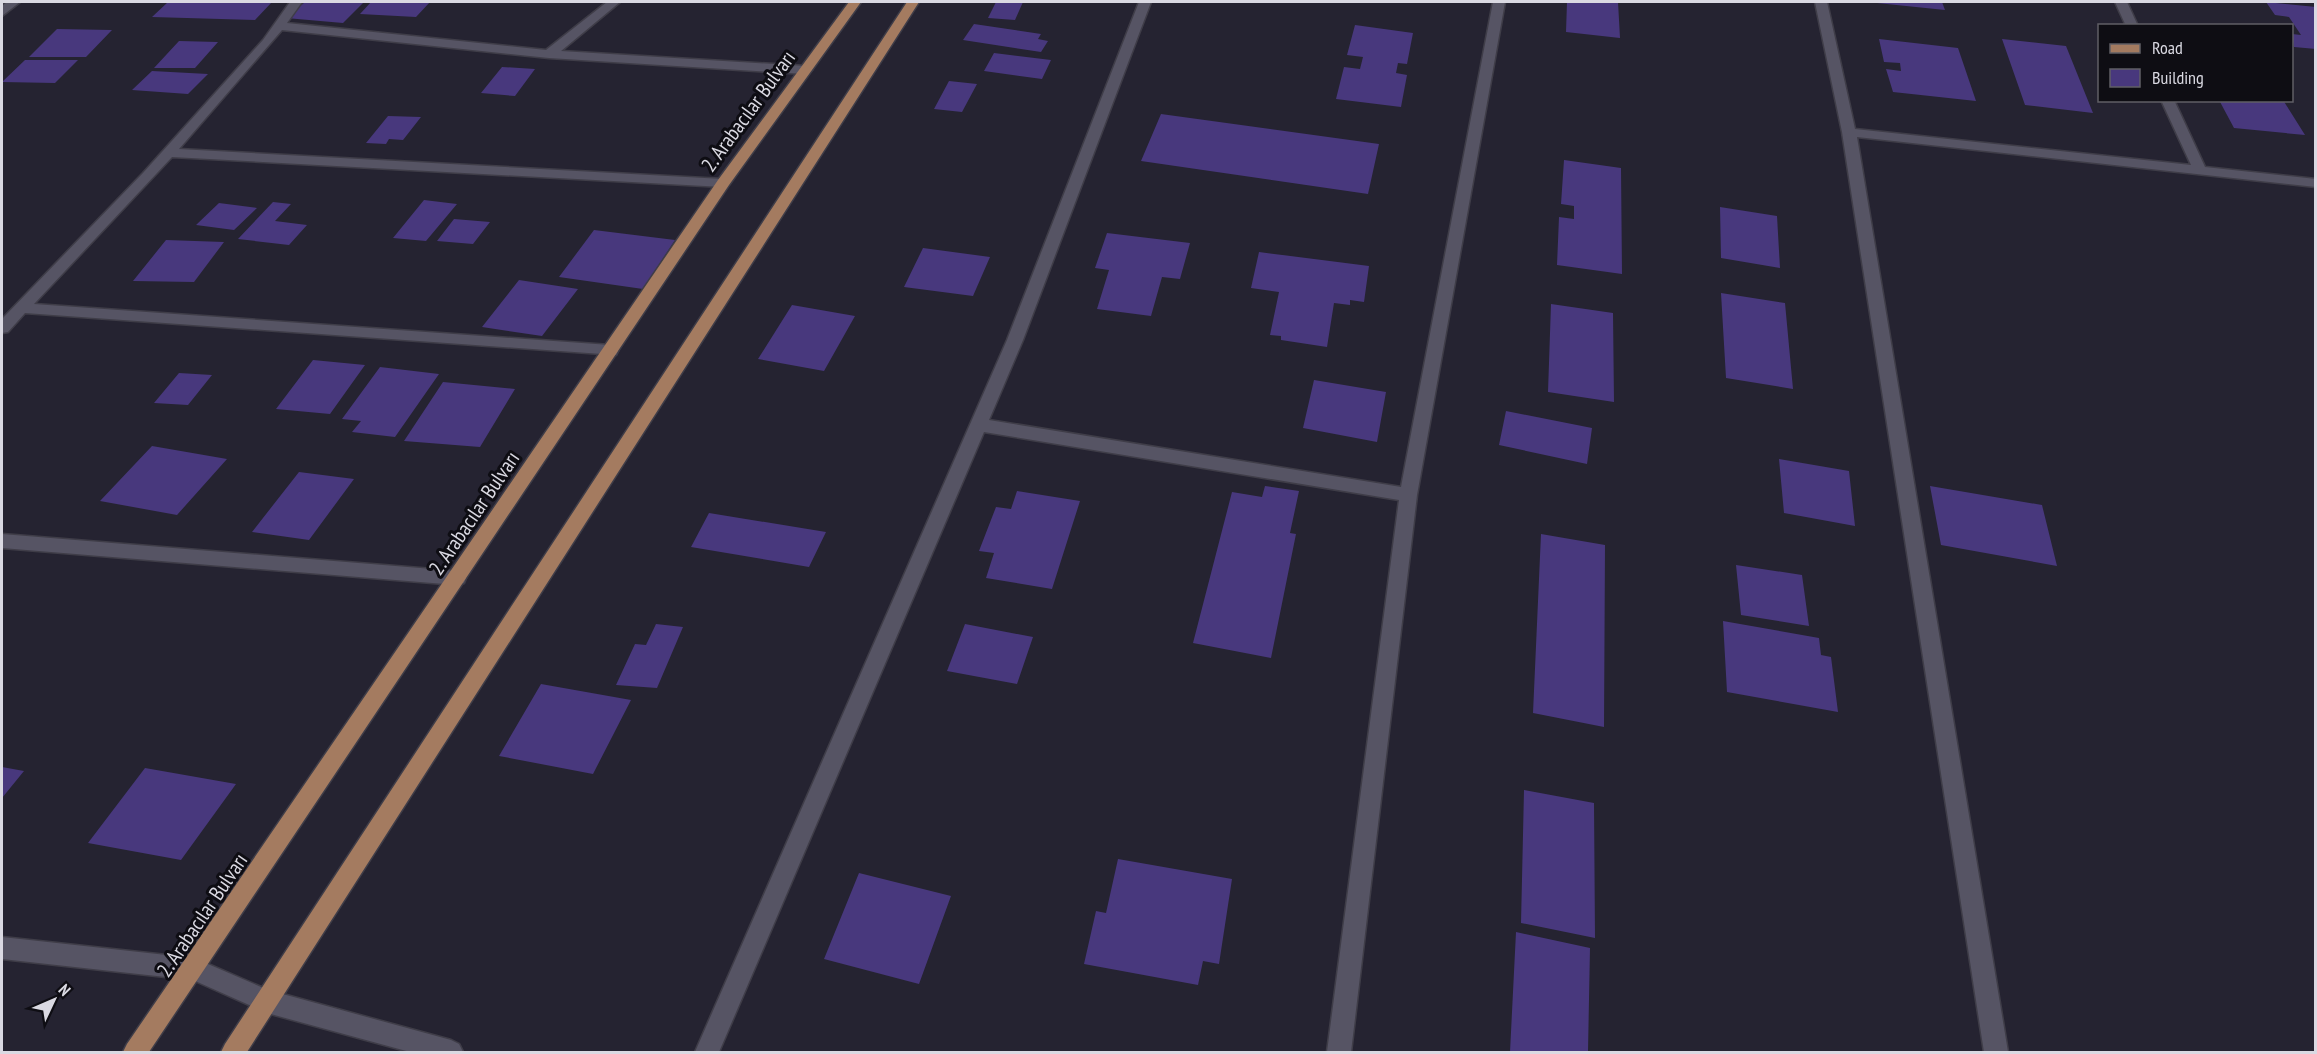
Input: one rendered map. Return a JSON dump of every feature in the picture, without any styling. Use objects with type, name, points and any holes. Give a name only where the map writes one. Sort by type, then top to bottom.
[{"type":"main road","name":"2. Arabacılar Bulvarı","points":[[135,1053],[194,969],[723,183],[855,2]]},
{"type":"main road","points":[[234,1053],[913,2]]},
{"type":"street","points":[[2,12],[14,2]]},
{"type":"street","points":[[2,328],[168,153],[267,43],[296,2]]},
{"type":"street","points":[[549,54],[614,2]]},
{"type":"street","points":[[707,1053],[1015,340],[1145,2]]},
{"type":"street","points":[[1339,1053],[1408,495],[1499,2]]},
{"type":"street","points":[[1821,2],[1849,132],[1996,1053]]},
{"type":"street","points":[[2121,2],[2131,24]]},
{"type":"street","points":[[279,26],[549,54],[806,69]]},
{"type":"street","points":[[2168,102],[2200,170]]},
{"type":"street","points":[[1849,132],[2316,183]]},
{"type":"street","points":[[168,153],[723,183]]},
{"type":"street","points":[[21,308],[610,351]]},
{"type":"street","points":[[979,425],[1408,495]]},
{"type":"street","points":[[2,541],[457,578]]},
{"type":"street","points":[[2,948],[194,969],[267,1000],[451,1053]]},
{"type":"building","points":[[168,2],[272,2],[255,20],[152,17]]},
{"type":"building","points":[[305,2],[364,2],[343,23],[286,18]]},
{"type":"building","points":[[371,2],[430,2],[416,17],[360,14]]},
{"type":"building","points":[[996,2],[1023,2],[1015,20],[988,18]]},
{"type":"building","points":[[1567,2],[1618,2],[1620,38],[1566,32]]},
{"type":"building","points":[[1942,2],[1945,10],[1877,3]]},
{"type":"building","points":[[2266,2],[2316,7],[2316,49],[2294,47],[2293,34],[2301,35],[2289,17],[2275,15]]},
{"type":"building","points":[[974,24],[1041,34],[1038,39],[1048,41],[1041,52],[963,40]]},
{"type":"building","points":[[1355,25],[1413,33],[1407,64],[1398,63],[1396,73],[1407,75],[1401,107],[1336,99],[1344,67],[1360,69],[1363,57],[1347,55]]},
{"type":"building","points":[[57,29],[112,30],[86,57],[29,57]]},
{"type":"building","points":[[1879,39],[1958,48],[1976,101],[1893,92],[1886,69],[1901,71],[1900,63],[1884,62]]},
{"type":"building","points":[[2002,39],[2066,46],[2093,113],[2025,105]]},
{"type":"building","points":[[179,41],[218,42],[195,68],[154,68]]},
{"type":"building","points":[[994,53],[1051,60],[1042,79],[984,71]]},
{"type":"building","points":[[25,60],[78,60],[55,83],[2,82]]},
{"type":"building","points":[[502,67],[535,69],[515,96],[481,93]]},
{"type":"building","points":[[152,71],[208,74],[188,94],[132,90]]},
{"type":"building","points":[[949,81],[977,84],[962,112],[934,109]]},
{"type":"building","points":[[2220,102],[2284,102],[2305,135],[2234,128]]},
{"type":"building","points":[[1161,114],[1379,144],[1368,194],[1141,161]]},
{"type":"building","points":[[388,116],[421,117],[403,140],[389,139],[386,144],[366,143]]},
{"type":"building","points":[[1564,160],[1621,168],[1622,274],[1557,265],[1559,217],[1574,219],[1574,206],[1561,204]]},
{"type":"building","points":[[424,200],[457,204],[426,241],[393,238]]},
{"type":"building","points":[[273,202],[291,204],[275,221],[307,225],[289,245],[238,239]]},
{"type":"building","points":[[219,203],[257,208],[234,230],[196,225]]},
{"type":"building","points":[[1720,207],[1777,216],[1780,268],[1721,258]]},
{"type":"building","points":[[454,219],[490,222],[473,244],[437,241]]},
{"type":"building","points":[[594,230],[675,240],[643,289],[559,277]]},
{"type":"building","points":[[1107,233],[1190,243],[1180,279],[1162,277],[1151,316],[1097,309],[1109,270],[1095,268]]},
{"type":"building","points":[[166,240],[224,242],[194,282],[133,281]]},
{"type":"building","points":[[923,248],[990,257],[973,296],[904,287]]},
{"type":"building","points":[[1259,252],[1369,266],[1364,302],[1350,300],[1350,305],[1334,303],[1327,347],[1281,340],[1281,336],[1270,335],[1279,292],[1251,288]]},
{"type":"building","points":[[519,280],[578,289],[542,336],[482,327]]},
{"type":"building","points":[[1721,293],[1785,303],[1793,389],[1726,378]]},
{"type":"building","points":[[1551,304],[1613,313],[1614,402],[1548,392]]},
{"type":"building","points":[[792,305],[855,316],[824,371],[758,359]]},
{"type":"building","points":[[313,360],[365,365],[330,414],[276,409]]},
{"type":"building","points":[[380,367],[439,374],[395,437],[352,432],[361,421],[342,419]]},
{"type":"building","points":[[179,373],[212,375],[188,405],[154,403]]},
{"type":"building","points":[[1314,380],[1386,392],[1377,442],[1303,428]]},
{"type":"building","points":[[443,382],[515,389],[480,447],[404,441]]},
{"type":"building","points":[[1506,411],[1592,428],[1587,464],[1499,445]]},
{"type":"building","points":[[152,446],[227,459],[177,515],[100,501]]},
{"type":"building","points":[[1779,459],[1849,471],[1855,526],[1784,513]]},
{"type":"building","points":[[299,472],[354,479],[309,540],[252,532]]},
{"type":"building","points":[[1265,486],[1299,491],[1290,533],[1296,534],[1271,658],[1193,643],[1232,492],[1262,497]]},
{"type":"building","points":[[1930,486],[2042,505],[2057,566],[1941,545]]},
{"type":"building","points":[[1017,491],[1080,501],[1052,589],[986,578],[994,553],[979,551],[996,507],[1011,509]]},
{"type":"building","points":[[709,513],[826,532],[809,567],[691,547]]},
{"type":"building","points":[[1541,534],[1605,545],[1604,727],[1533,713]]},
{"type":"building","points":[[1736,565],[1802,575],[1809,626],[1741,615]]},
{"type":"building","points":[[1723,621],[1819,638],[1821,655],[1831,657],[1838,712],[1727,692]]},
{"type":"building","points":[[656,624],[683,627],[657,688],[616,685],[635,644],[646,645]]},
{"type":"building","points":[[965,624],[1033,637],[1017,684],[947,671]]},
{"type":"building","points":[[541,684],[631,700],[593,774],[499,756]]},
{"type":"building","points":[[2,767],[24,771],[2,798]]},
{"type":"building","points":[[145,768],[236,784],[181,860],[88,843]]},
{"type":"building","points":[[1524,790],[1594,803],[1595,938],[1521,923]]},
{"type":"building","points":[[1118,859],[1232,879],[1219,964],[1203,961],[1198,985],[1084,964],[1096,911],[1106,913]]},
{"type":"building","points":[[859,873],[951,896],[919,984],[824,959]]},
{"type":"building","points":[[1516,932],[1590,948],[1588,1052],[1510,1052]]}]
